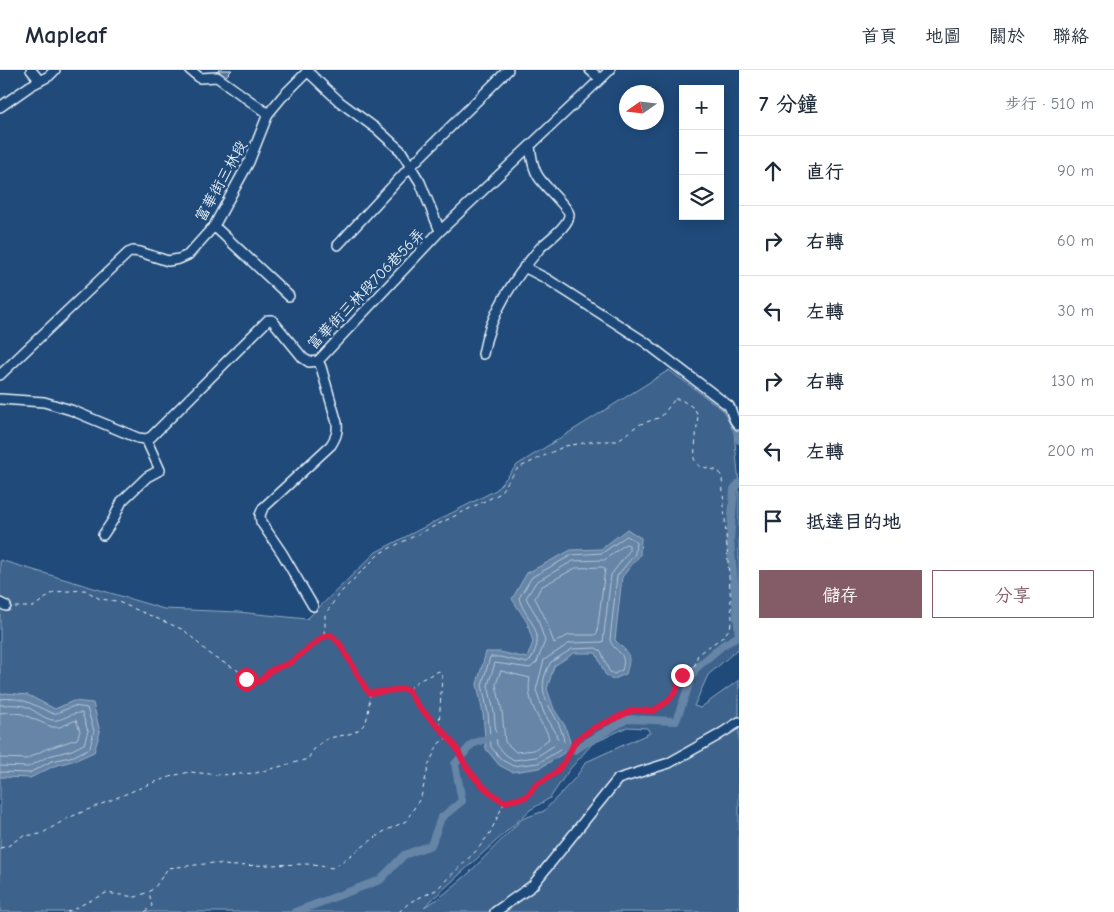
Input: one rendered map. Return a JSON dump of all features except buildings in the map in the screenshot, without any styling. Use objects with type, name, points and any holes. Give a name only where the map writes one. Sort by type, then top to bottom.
[{"type":"street","points":[[31,70],[40,81]]},
{"type":"street","points":[[0,107],[50,76],[55,70]]},
{"type":"street","points":[[190,70],[200,78],[217,77],[268,114]]},
{"type":"street","points":[[338,244],[411,166],[508,70]]},
{"type":"street","points":[[590,70],[600,80]]},
{"type":"street","name":"富華街三林段706巷56弄","points":[[146,439],[151,437],[268,320],[272,320],[302,358],[309,362],[318,361],[440,231],[610,70]]},
{"type":"street","points":[[308,71],[340,102],[378,130],[401,151],[420,182],[440,231]]},
{"type":"street","name":"富華街三林段","points":[[0,375],[128,253],[133,251],[140,252],[168,260],[179,259],[188,255],[214,226],[249,162],[268,114],[308,71]]},
{"type":"street","points":[[484,354],[486,339],[498,307],[511,284],[569,217],[567,208],[550,192],[539,178],[534,169],[530,147]]},
{"type":"street","points":[[214,226],[289,296]]},
{"type":"street","points":[[524,267],[548,279],[645,342],[729,406],[733,418],[739,425]]},
{"type":"street","points":[[313,606],[282,553],[261,522],[260,515],[263,508],[331,445],[336,437],[338,431],[337,423],[318,361]]},
{"type":"street","points":[[0,399],[44,402],[71,410],[138,438],[146,439],[160,470],[147,477],[122,501],[103,536]]},
{"type":"street","points":[[495,912],[532,886],[618,779],[669,762],[718,736],[739,722]]},
{"type":"path","points":[[323,637],[325,615],[338,595],[380,554],[498,494],[518,468],[565,446],[597,441],[617,441],[638,425],[661,417],[675,398],[694,408],[698,415],[694,459],[699,466],[719,471],[722,478],[732,618],[730,628],[723,637],[698,654],[695,666],[682,675],[676,691],[667,702],[653,711],[633,710],[594,728],[576,740],[564,763],[554,774],[536,785],[526,797],[504,802],[489,792],[475,777],[448,737],[414,702],[408,690]]},
{"type":"path","points":[[6,606],[33,607],[54,592],[85,590],[100,599],[116,600],[184,630],[213,657],[236,669],[252,683],[260,681],[271,670],[290,663],[323,637],[331,635],[340,644],[370,693]]},
{"type":"path","points":[[408,690],[418,681],[438,672],[442,676],[439,727]]},
{"type":"path","points":[[370,693],[408,690]]},
{"type":"path","points":[[0,848],[8,846],[22,836],[41,834],[68,818],[176,775],[190,772],[220,775],[256,773],[308,759],[314,749],[327,739],[347,736],[360,728],[366,721],[370,693]]},
{"type":"path","points":[[67,912],[106,893],[136,897],[149,892],[168,868],[186,865],[214,863],[231,866],[307,864],[322,868],[333,868],[383,832],[406,821],[421,797],[429,764],[438,744],[448,737]]},
{"type":"path","points":[[399,912],[410,902],[436,890],[458,870],[490,833],[504,802]]},
{"type":"path","points":[[145,912],[152,906],[149,892]]},
{"type":"shaded area","points":[[669,370],[723,410],[734,432],[739,484],[739,648],[708,675],[694,706],[700,708],[739,680],[739,912],[0,912],[0,560],[164,609],[238,612],[307,619],[376,552],[496,490],[517,465]],"holes":[[[627,727],[647,728],[650,733],[586,762],[576,777],[544,811],[522,819],[467,875],[438,899],[424,907],[530,810],[550,798],[569,770],[592,744]]]},
{"type":"water","points":[[627,529],[641,538],[640,555],[622,577],[615,640],[629,658],[626,674],[612,680],[605,674],[596,653],[574,653],[554,666],[547,689],[554,709],[565,726],[570,742],[564,753],[540,768],[512,772],[499,765],[486,749],[483,714],[477,684],[486,652],[500,652],[527,658],[533,642],[527,622],[512,599],[527,573],[571,550],[601,549]]},
{"type":"water","points":[[0,694],[28,695],[55,709],[73,701],[93,703],[100,732],[94,752],[76,760],[54,766],[30,778],[0,777]]},
{"type":"waterway","points":[[736,420],[739,440]]},
{"type":"waterway","points":[[558,744],[574,750],[627,719],[676,721],[695,669],[723,645],[739,636],[730,540],[734,489],[739,483]]},
{"type":"waterway","points":[[295,912],[380,880],[404,855],[431,845],[441,818],[462,801],[455,764],[472,744],[494,736]]},
{"type":"route","points":[[246,679],[252,683],[260,681],[271,670],[290,663],[323,637],[331,635],[340,644],[370,693],[408,690],[414,702],[453,743],[466,766],[475,777],[489,792],[504,802],[526,797],[536,785],[554,774],[564,763],[568,752],[576,740],[594,728],[633,710],[653,711],[667,702],[676,691],[682,675]]}]
